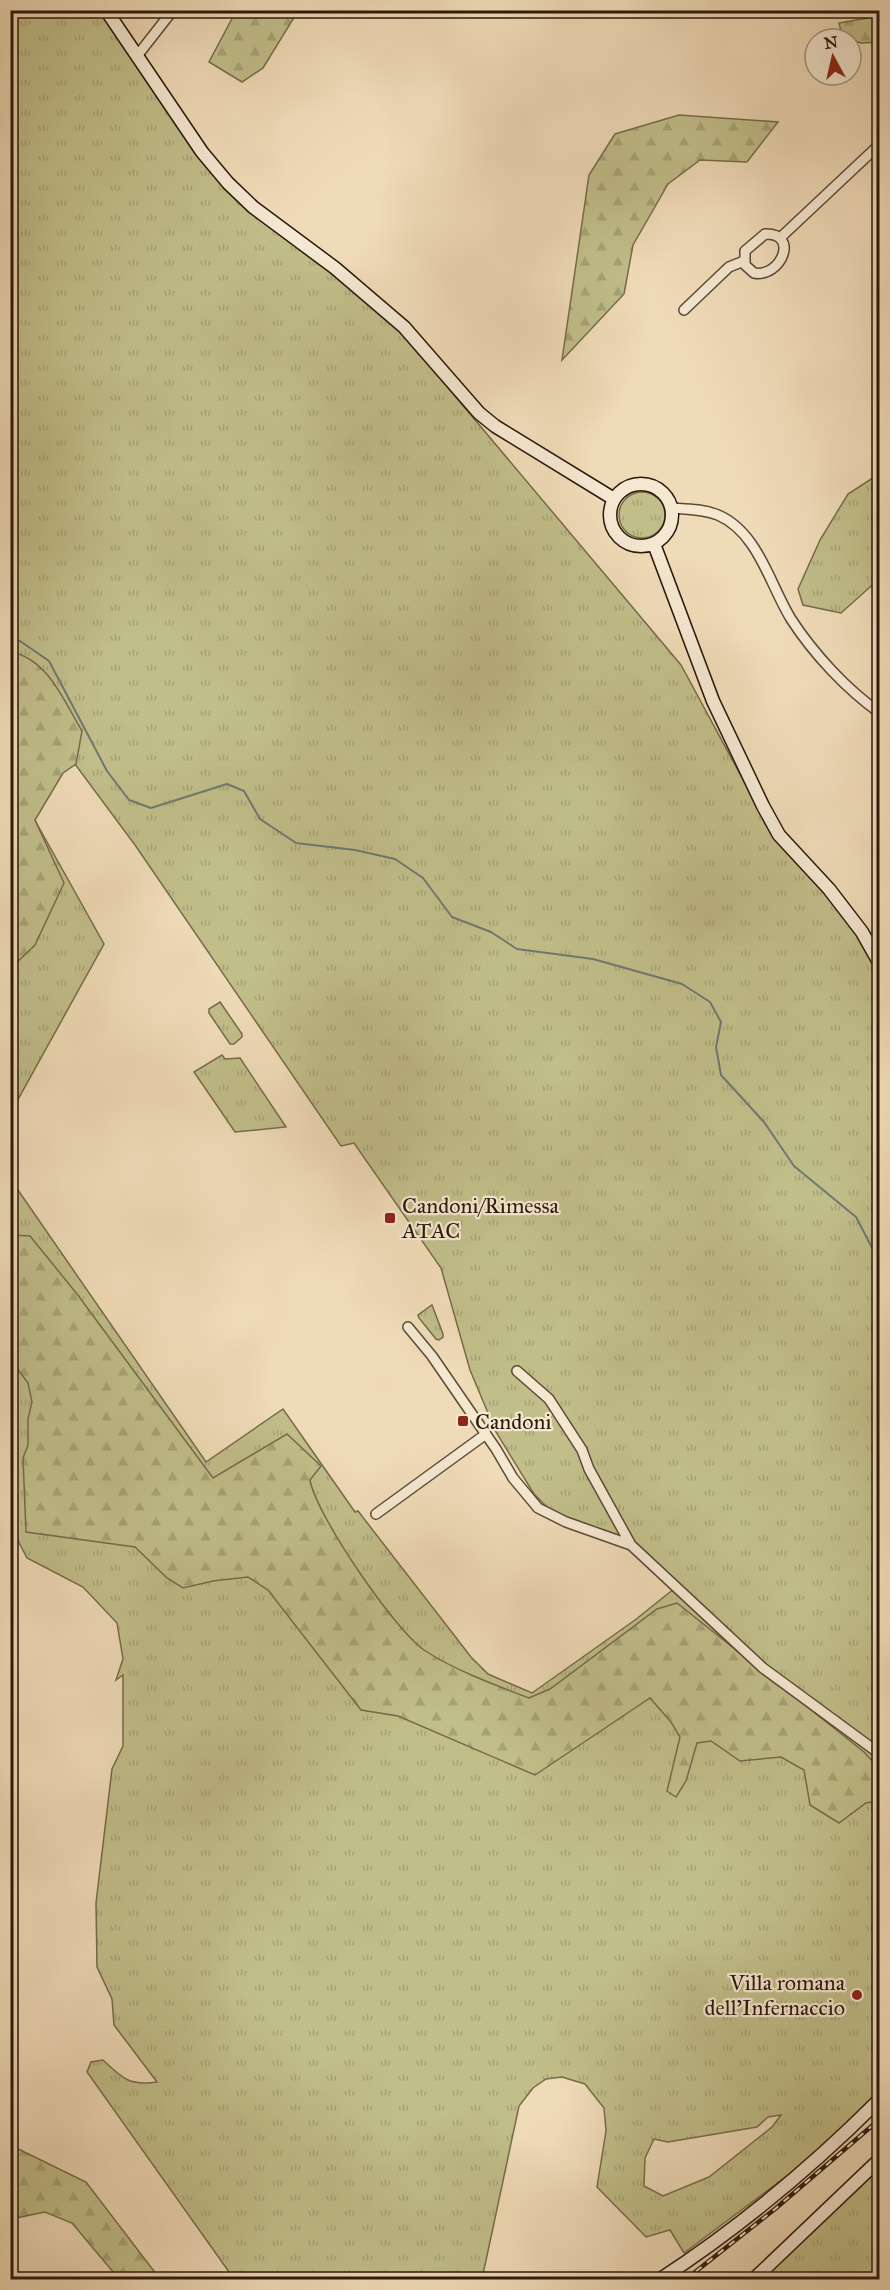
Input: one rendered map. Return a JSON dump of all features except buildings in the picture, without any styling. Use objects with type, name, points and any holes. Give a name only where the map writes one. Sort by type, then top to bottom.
[{"type":"street","points":[[106,10],[202,152],[228,183],[253,207],[335,268],[404,327],[479,413],[495,426],[614,499]]},
{"type":"street","points":[[137,56],[173,10]]},
{"type":"street","points":[[780,238],[879,144]]},
{"type":"street","points":[[770,234],[780,238],[784,247],[782,258],[769,272],[760,274],[750,272],[744,261],[745,251],[761,235],[770,234]]},
{"type":"street","points":[[684,310],[729,267],[744,261]]},
{"type":"street","points":[[632,485],[652,485],[662,491],[672,508],[670,529],[662,540],[643,547],[626,543],[618,536],[610,519],[614,499],[632,485]]},
{"type":"street","points":[[672,508],[712,513],[724,518],[738,530],[753,547],[783,604],[802,634],[830,666],[879,713]]},
{"type":"street","points":[[654,544],[713,700],[763,806],[779,835],[829,889],[862,932],[879,964]]},
{"type":"street","points":[[408,1327],[432,1356],[486,1434],[513,1478],[538,1508],[567,1522],[631,1545]]},
{"type":"street","points":[[517,1371],[549,1399],[582,1450],[589,1469],[631,1545],[763,1668],[879,1754]]},
{"type":"street","points":[[376,1514],[486,1434]]},
{"type":"street","points":[[659,2280],[745,2220],[849,2130],[879,2099]]},
{"type":"street","points":[[753,2280],[879,2159]]},
{"type":"green space","points":[[11,11],[99,11],[217,178],[397,327],[681,665],[767,824],[853,924],[879,974],[879,2091],[811,2158],[684,2253],[670,2230],[646,2237],[597,2187],[606,2131],[604,2108],[585,2084],[562,2077],[546,2079],[533,2088],[519,2106],[482,2279],[234,2279],[87,2072],[91,2062],[103,2060],[116,2072],[133,2082],[157,2082],[114,2025],[112,1999],[97,1967],[96,1903],[112,1769],[123,1746],[123,1675],[116,1680],[123,1659],[117,1623],[83,1587],[27,1558],[16,1537],[11,1534],[11,1180],[206,1462],[283,1409],[355,1512],[358,1511],[471,1657],[488,1674],[532,1693],[635,1620],[680,1584],[635,1546],[560,1515],[549,1509],[534,1494],[496,1432],[470,1370],[441,1268],[354,1143],[341,1146],[135,845],[66,752],[32,815],[104,944],[11,1112]],"holes":[[[781,2115],[772,2127],[709,2177],[663,2196],[644,2186],[645,2158],[654,2139],[668,2142],[757,2127],[768,2117]]]},
{"type":"green space","points":[[236,11],[298,11],[263,68],[242,82],[209,62]]},
{"type":"green space","points":[[879,16],[879,42],[863,43],[863,27],[840,27],[839,23]]},
{"type":"green space","points":[[679,115],[778,122],[747,162],[700,160],[668,184],[633,245],[624,294],[562,360],[589,175],[615,134]]},
{"type":"green space","points":[[879,474],[879,579],[841,613],[803,605],[798,589],[820,540],[848,494]]},
{"type":"green space","points":[[642,492],[658,499],[665,515],[658,531],[642,538],[626,531],[619,515],[626,499]]},
{"type":"green space","points":[[11,652],[24,656],[45,672],[82,731],[76,764],[63,773],[35,820],[64,883],[35,945],[11,968]]},
{"type":"green space","points":[[220,1002],[242,1034],[242,1037],[234,1044],[230,1044],[209,1013],[209,1009]]},
{"type":"green space","points":[[222,1055],[225,1059],[240,1058],[286,1127],[235,1132],[194,1072]]},
{"type":"green space","points":[[11,1235],[30,1236],[77,1294],[213,1478],[287,1434],[321,1466],[310,1480],[326,1518],[376,1596],[394,1619],[424,1650],[461,1671],[529,1698],[550,1689],[657,1609],[677,1603],[864,1752],[879,1768],[879,1801],[866,1803],[839,1823],[810,1805],[804,1770],[781,1757],[740,1761],[711,1741],[697,1743],[686,1781],[676,1797],[667,1791],[680,1737],[671,1722],[650,1698],[535,1775],[398,1716],[361,1710],[268,1590],[248,1577],[213,1581],[183,1588],[167,1578],[135,1547],[26,1532],[23,1458],[28,1445],[28,1419],[32,1402],[28,1383],[11,1360]]},
{"type":"green space","points":[[432,1305],[443,1334],[439,1340],[418,1315]]},
{"type":"green space","points":[[10,2145],[86,2182],[160,2279],[119,2279],[72,2223],[45,2212],[11,2219]]},
{"type":"green space","points":[[879,2165],[879,2279],[760,2280]]},
{"type":"waterway","points":[[10,639],[20,641],[49,661],[107,771],[129,800],[151,808],[227,784],[244,791],[260,819],[296,843],[355,850],[395,859],[423,878],[452,917],[491,932],[517,949],[593,959],[682,984],[710,1002],[721,1022],[716,1047],[721,1075],[764,1122],[794,1166],[856,1217],[880,1263]]},
{"type":"railway","points":[[685,2280],[775,2209],[880,2119]]},
{"type":"place","name":"Candoni/Rimessa ATAC","points":[[390,1218]]},
{"type":"place","name":"Candoni","points":[[463,1421]]},
{"type":"place","name":"Villa romana dell’Infernaccio","points":[[857,1995]]}]
